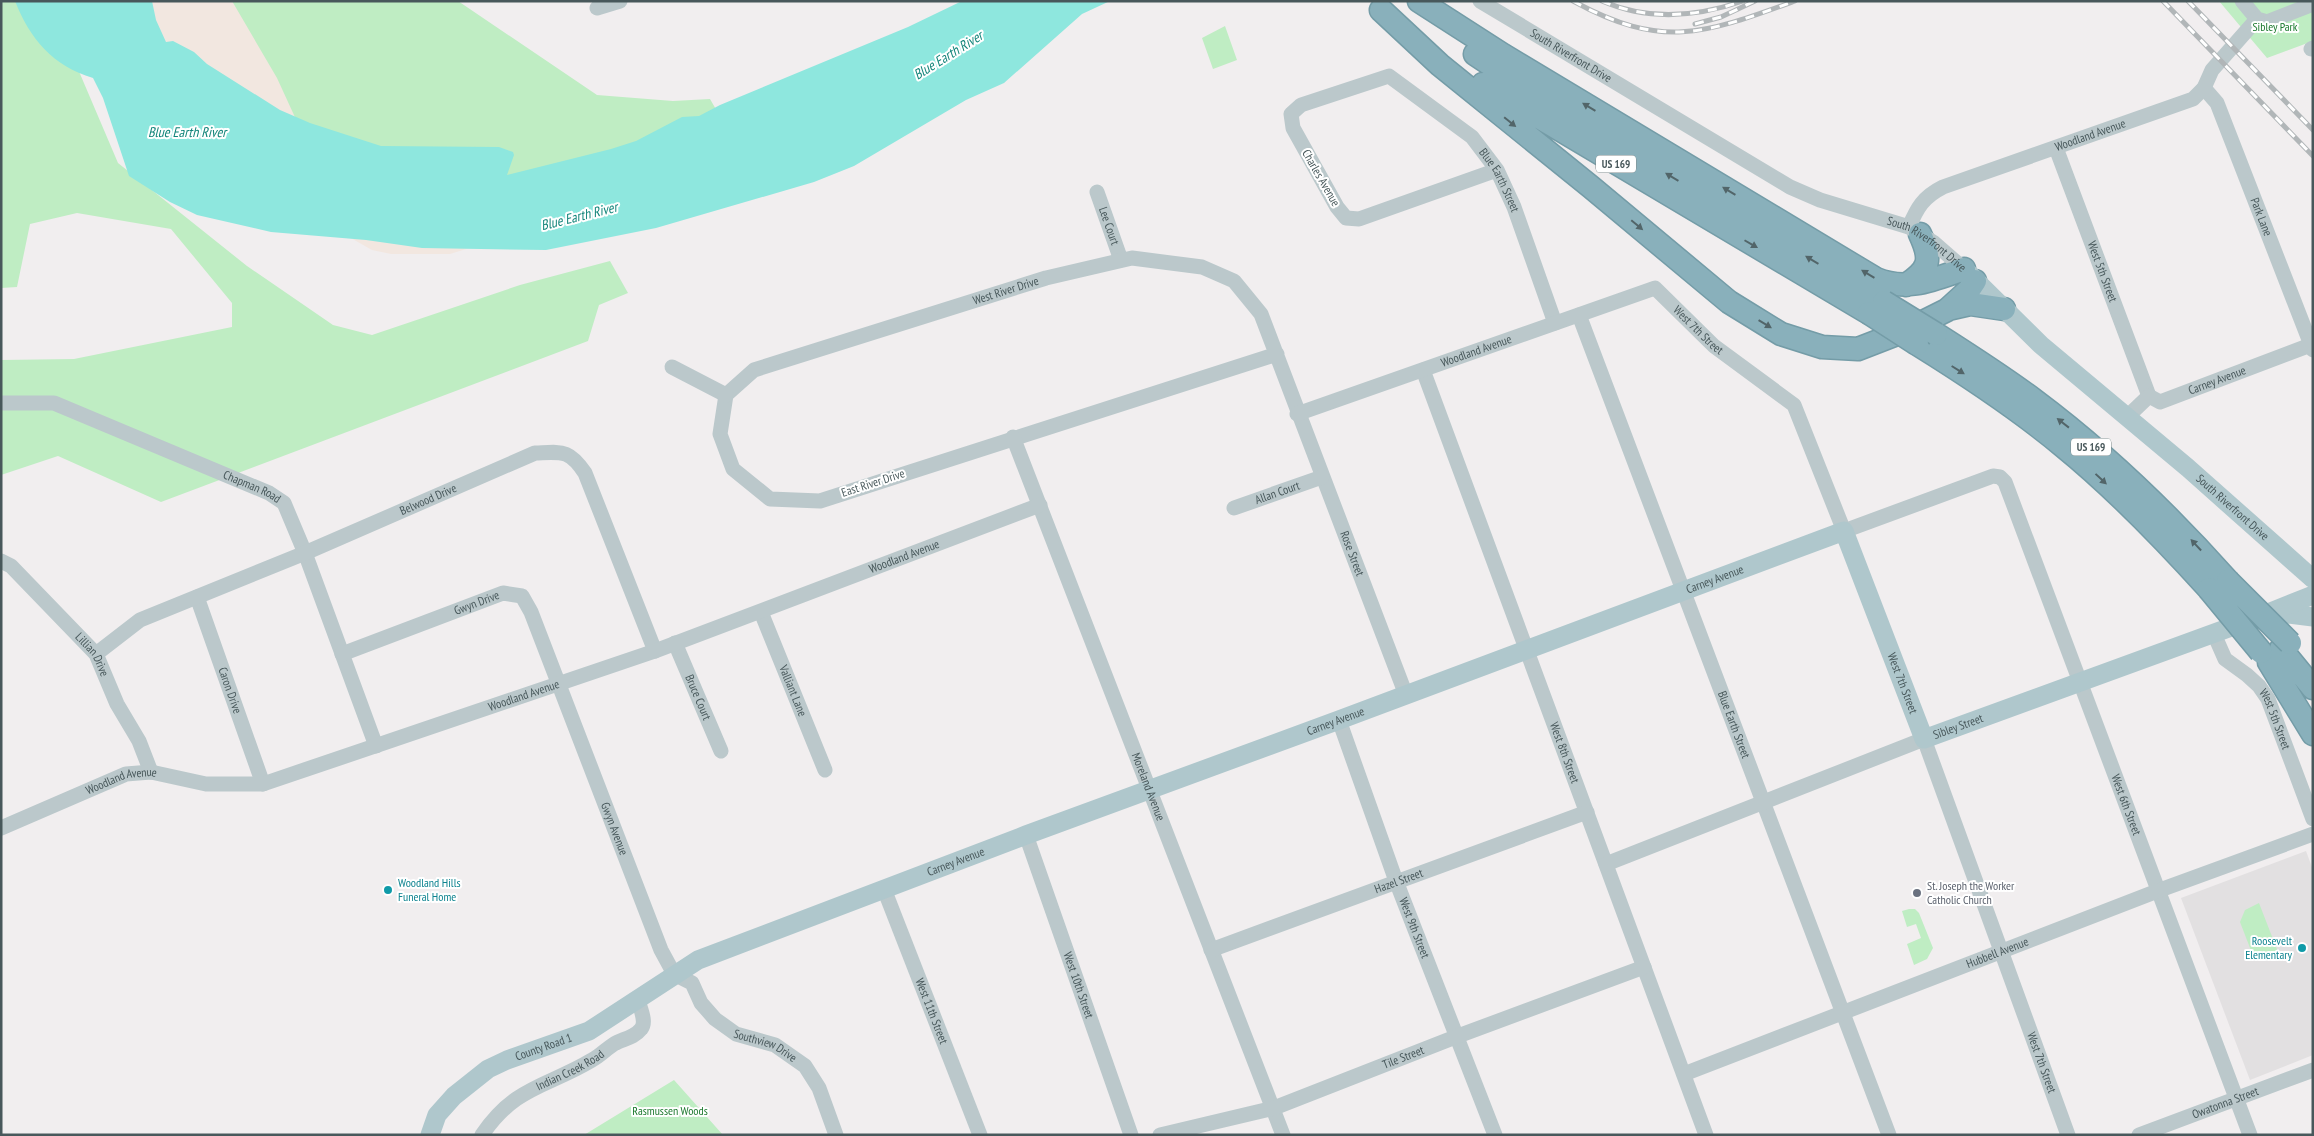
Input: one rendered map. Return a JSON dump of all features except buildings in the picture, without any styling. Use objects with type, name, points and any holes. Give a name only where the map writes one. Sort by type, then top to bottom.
[{"type":"highway","name":"US 169","points":[[1407,1],[1452,38],[1545,101],[1926,339],[2026,394],[2074,432],[2153,501],[2218,585],[2275,651],[2313,688]]},
{"type":"highway","points":[[1419,1],[1503,55],[1876,279],[1888,284],[1906,285],[1970,275],[1969,290],[1947,310]]},
{"type":"highway","name":"US 169","points":[[1377,6],[1440,54],[1516,105],[1877,308]]},
{"type":"highway","points":[[1377,6],[1440,65],[1730,302],[1781,334],[1822,347],[1858,349],[1907,330],[1947,310],[1970,304],[2004,309]]},
{"type":"highway","points":[[1906,285],[1925,270],[1927,260],[1927,249],[1914,231]]},
{"type":"highway","name":"US 169","points":[[2275,651],[2313,718]]},
{"type":"highway","points":[[2275,651],[2313,667]]},
{"type":"highway","points":[[2275,651],[2313,734]]},
{"type":"main road","name":"South Riverfront Drive","points":[[1970,275],[2041,345],[2128,417],[2313,579]]},
{"type":"main road","name":"Carney Avenue","points":[[674,974],[698,960],[727,947],[1844,531]]},
{"type":"main road","name":"West 7th Street","points":[[1844,531],[1924,740]]},
{"type":"main road","name":"Sibley Street","points":[[1924,740],[2253,620],[2313,595]]},
{"type":"main road","points":[[2253,620],[2289,614],[2313,617]]},
{"type":"main road","name":"County Road 1","points":[[430,1135],[437,1115],[472,1080],[488,1069],[507,1060],[589,1031],[638,1000],[674,974]]},
{"type":"street","points":[[597,8],[620,1]]},
{"type":"street","name":"South Riverfront Drive","points":[[1480,1],[1790,187],[1820,200],[1914,231],[1946,252],[1970,275]]},
{"type":"street","points":[[2242,1],[2257,19],[2267,22],[2313,4]]},
{"type":"street","name":"Woodland Avenue","points":[[1914,231],[1920,202],[1929,194],[1943,187],[2193,99],[2204,88],[2212,70],[2257,19]]},
{"type":"street","name":"Blue Earth Street","points":[[1389,76],[1472,136],[1497,170],[1514,207],[1555,323]]},
{"type":"street","name":"Charles Avenue","points":[[1389,76],[1302,105],[1291,114],[1293,128],[1337,207],[1346,218],[1359,219],[1497,170]]},
{"type":"street","name":"Park Lane","points":[[2204,88],[2217,103],[2312,346]]},
{"type":"street","name":"West 5th Street","points":[[2056,148],[2149,396]]},
{"type":"street","name":"Lee Court","points":[[1097,192],[1122,260]]},
{"type":"street","name":"West River Drive","points":[[726,395],[754,370],[1046,278],[1132,258],[1202,267],[1234,281],[1261,314],[1277,354],[1297,414]]},
{"type":"street","name":"Woodland Avenue","points":[[1297,414],[1655,288]]},
{"type":"street","name":"West 7th Street","points":[[1655,288],[1714,346],[1794,405],[1844,531]]},
{"type":"street","name":"Blue Earth Street","points":[[1579,315],[1889,1135]]},
{"type":"street","name":"Carney Avenue","points":[[2149,396],[2160,402],[2312,346]]},
{"type":"street","points":[[1013,438],[1277,354]]},
{"type":"street","points":[[672,367],[726,395]]},
{"type":"street","name":"West 8th Street","points":[[1422,370],[1706,1135]]},
{"type":"street","name":"East River Drive","points":[[726,395],[720,434],[734,469],[770,499],[820,501],[1013,438]]},
{"type":"street","points":[[2128,417],[2149,396]]},
{"type":"street","name":"Chapman Road","points":[[1,403],[54,403],[270,493],[284,503],[305,553],[376,746]]},
{"type":"street","name":"Rose Street","points":[[1297,414],[1406,695]]},
{"type":"street","name":"Moreland Avenue","points":[[1013,438],[1283,1135]]},
{"type":"street","name":"Belwood Drive","points":[[96,654],[140,620],[305,553],[535,453],[560,452],[575,458],[585,472],[655,651]]},
{"type":"street","name":"Carney Avenue","points":[[1844,531],[1993,476],[2000,476]]},
{"type":"street","name":"West 6th Street","points":[[2000,476],[2004,482],[2160,890],[2250,1135]]},
{"type":"street","name":"Allan Court","points":[[1234,508],[1322,477]]},
{"type":"street","name":"Woodland Avenue","points":[[1,828],[126,774],[151,772],[206,784],[263,784],[655,651],[1040,505]]},
{"type":"street","name":"Lillian Drive","points":[[1,561],[11,566],[96,654],[117,704],[139,741],[151,772]]},
{"type":"street","name":"Gwyn Drive","points":[[342,654],[503,592],[522,596],[531,612],[558,684]]},
{"type":"street","name":"Caron Drive","points":[[197,597],[263,784]]},
{"type":"street","name":"Valliant Lane","points":[[761,612],[825,770]]},
{"type":"street","name":"West 5th Street","points":[[2214,634],[2226,658],[2259,686],[2268,699],[2313,819]]},
{"type":"street","name":"Bruce Court","points":[[675,643],[721,751]]},
{"type":"street","name":"Gwyn Avenue","points":[[558,684],[661,950],[674,974]]},
{"type":"street","name":"West 9th Street","points":[[1339,720],[1396,881],[1495,1135]]},
{"type":"street","name":"West 7th Street","points":[[1924,740],[2068,1135]]},
{"type":"street","name":"Sibley Street","points":[[1606,864],[1924,740]]},
{"type":"street","name":"Hazel Street","points":[[1212,950],[1587,812]]},
{"type":"street","name":"Hubbell Avenue","points":[[1684,1074],[2160,890],[2313,834]]},
{"type":"street","name":"West 10th Street","points":[[1026,835],[1131,1135]]},
{"type":"street","name":"West 11th Street","points":[[884,889],[980,1135]]},
{"type":"street","name":"Tile Street","points":[[1160,1135],[1274,1108],[1458,1036],[1644,967]]},
{"type":"street","name":"Southview Drive","points":[[674,974],[692,983],[701,1002],[716,1018],[736,1034],[775,1046],[804,1066],[819,1088],[836,1135]]},
{"type":"street","name":"Indian Creek Road","points":[[482,1135],[493,1118],[533,1087],[592,1060],[616,1043],[629,1038],[641,1029],[643,1020],[638,1000]]},
{"type":"street","name":"Owatonna Street","points":[[2139,1135],[2313,1070]]},
{"type":"shaded area","points":[[2306,851],[2313,870],[2313,1055],[2250,1080],[2181,898]]},
{"type":"green space","points":[[1,1],[49,1],[118,163],[247,266],[333,325],[372,335],[520,285],[610,261],[628,293],[599,305],[588,341],[161,502],[58,456],[1,475],[1,360],[74,359],[232,327],[232,303],[171,229],[77,213],[30,224],[17,287],[1,288]]},
{"type":"green space","points":[[231,1],[458,1],[597,95],[673,101],[710,99],[725,125],[541,191],[310,150]]},
{"type":"green space","name":"Sibley Park","points":[[2219,1],[2313,1],[2313,41],[2267,58]]},
{"type":"green space","points":[[1225,26],[1237,60],[1213,69],[1202,38]]},
{"type":"green space","points":[[2259,903],[2278,952],[2255,961],[2240,922],[2245,910]]},
{"type":"green space","points":[[1915,909],[1919,913],[1933,948],[1927,959],[1914,965],[1907,944],[1921,938],[1916,924],[1907,927],[1902,911]]},
{"type":"green space","name":"Rasmussen Woods","points":[[674,1080],[723,1135],[584,1135]]},
{"type":"sand","points":[[125,1],[232,1],[277,78],[310,150],[498,239],[450,254],[391,254],[372,250],[296,207]]},
{"type":"water","name":"Blue Earth River","points":[[15,1],[152,1],[156,20],[166,42],[173,41],[194,52],[207,64],[280,110],[310,123],[381,146],[499,147],[513,152],[514,155],[507,175],[636,141],[682,117],[699,116],[720,105],[908,27],[962,1],[1110,1],[1082,14],[1004,83],[966,100],[854,166],[814,182],[656,228],[546,250],[422,248],[366,240],[271,232],[197,215],[170,202],[129,176],[103,98],[93,78],[66,66],[45,49],[28,27]]},
{"type":"railway","points":[[1573,1],[1605,16],[1633,26],[1659,31],[1684,32],[1735,22],[1795,1]]},
{"type":"railway","points":[[1602,1],[1637,12],[1655,14],[1708,11],[1743,1]]},
{"type":"railway","points":[[1695,24],[1721,17],[1755,1]]},
{"type":"railway","points":[[2163,1],[2313,156]]},
{"type":"railway","points":[[2188,1],[2313,130]]},
{"type":"place","name":"Woodland Hills Funeral Home","points":[[388,890]]},
{"type":"place","name":"St. Joseph the Worker Catholic Church","points":[[1917,893]]},
{"type":"place","name":"Roosevelt Elementary","points":[[2302,948]]}]
